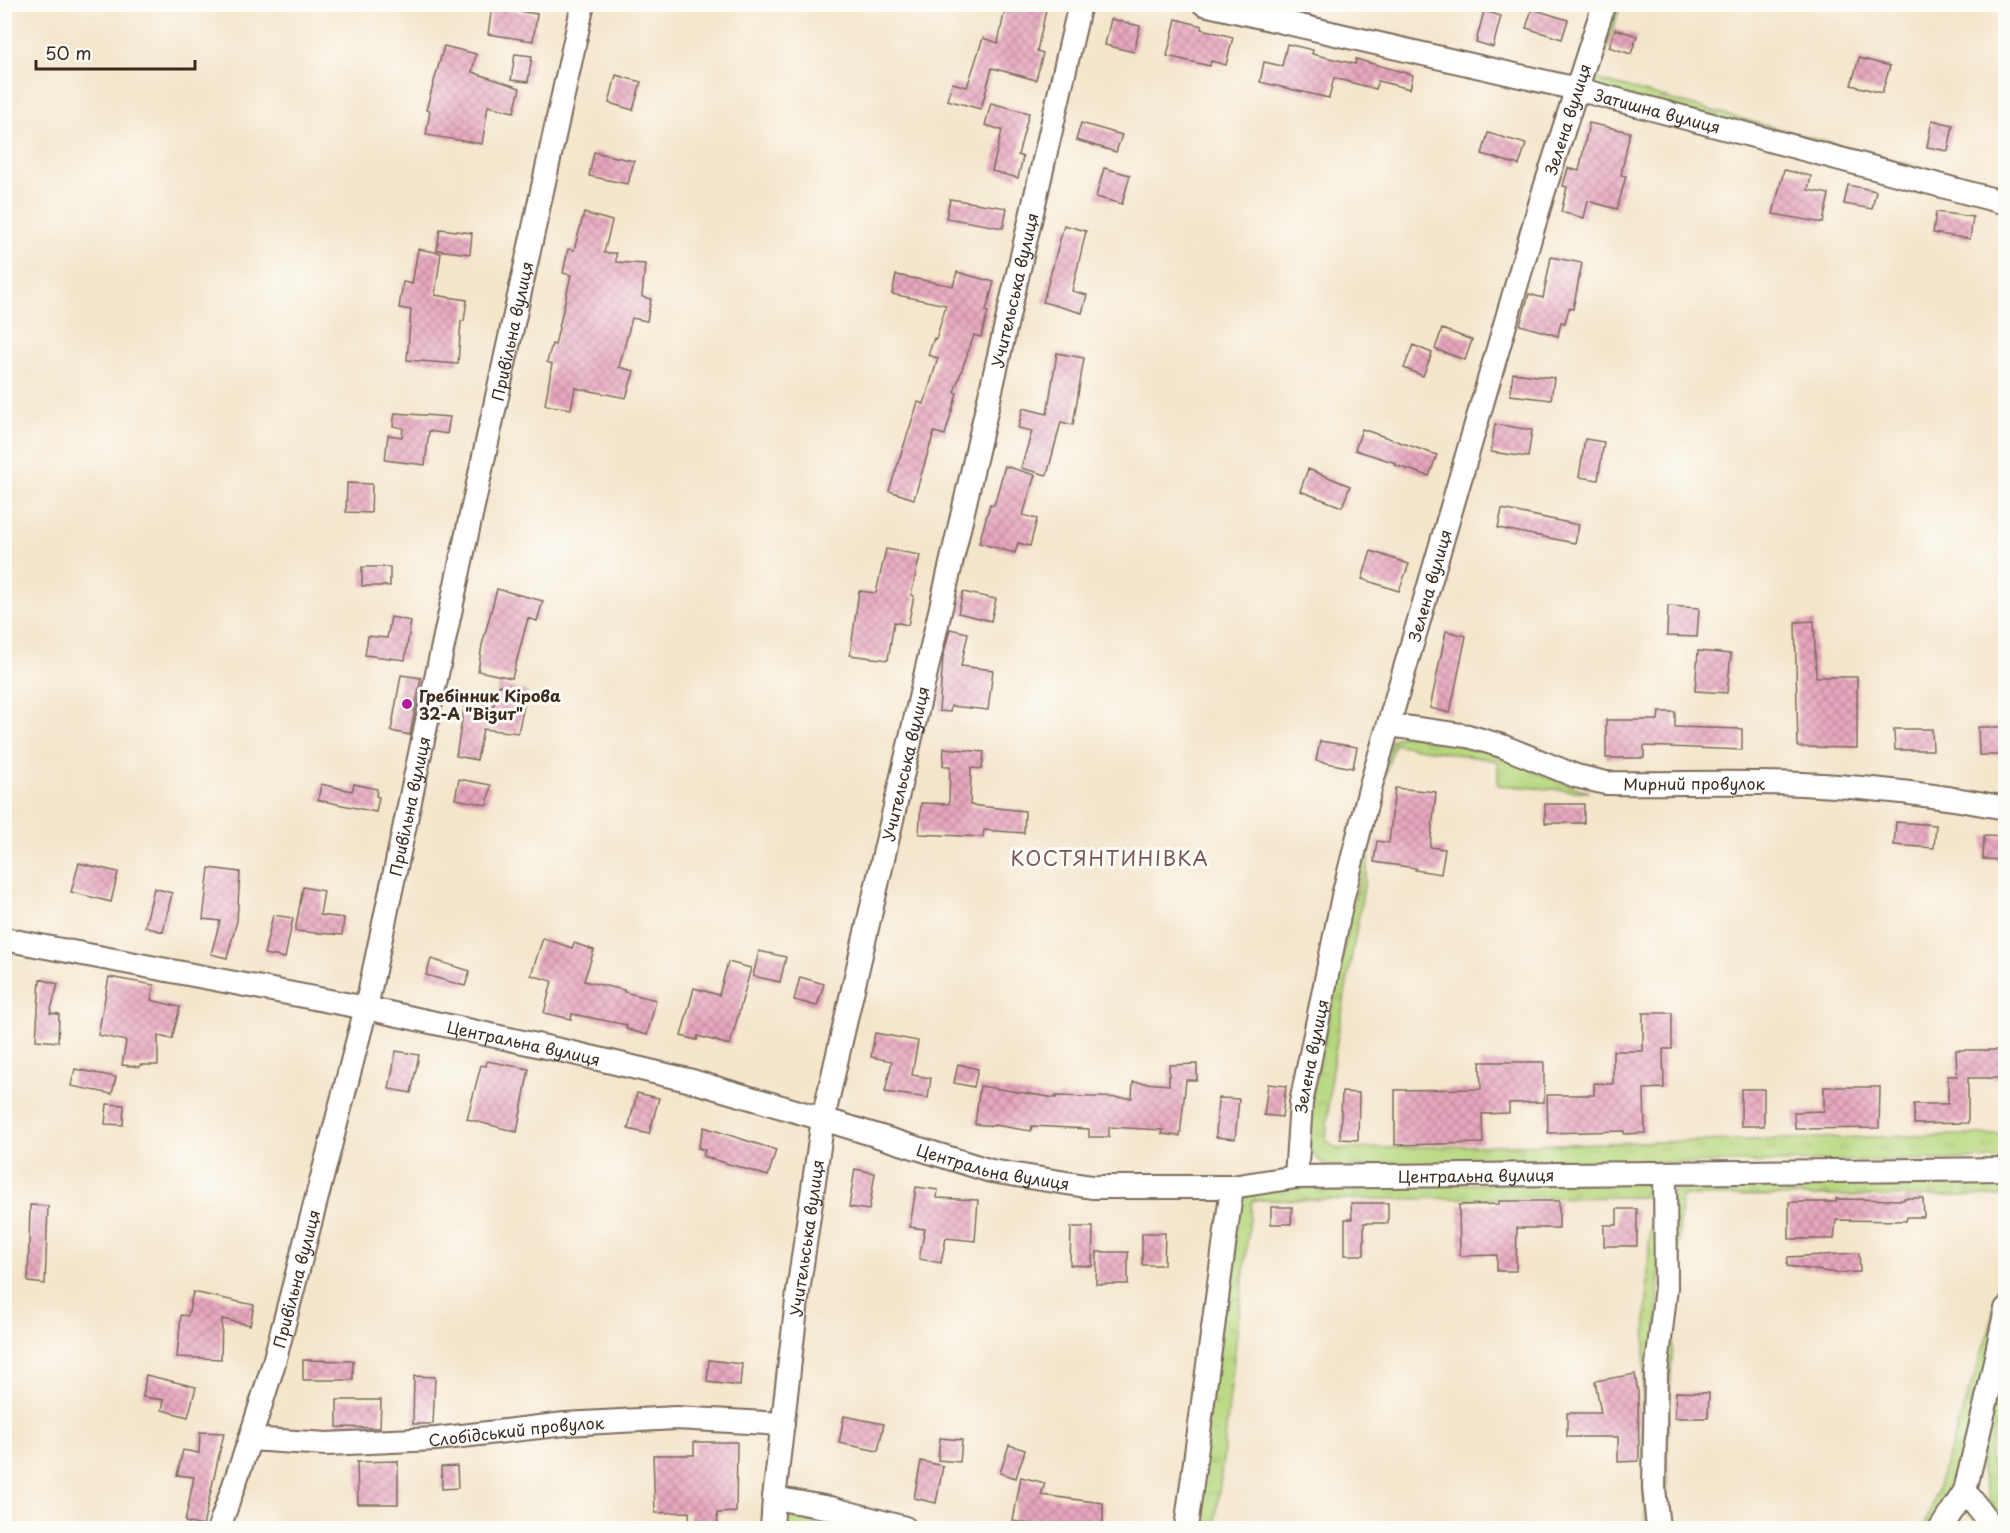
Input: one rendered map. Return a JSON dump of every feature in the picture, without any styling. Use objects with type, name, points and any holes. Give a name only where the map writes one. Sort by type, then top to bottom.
[{"type":"street","name":"Привільна вулиця","points":[[219,1528],[273,1366],[366,1008],[583,4]]},
{"type":"street","name":"Учительська вулиця","points":[[772,1528],[798,1292],[823,1119],[1080,4]]},
{"type":"street","name":"Затишна вулиця","points":[[1204,4],[1577,89],[2006,203]]},
{"type":"street","name":"Зелена вулиця","points":[[1296,1177],[1301,1103],[1341,908],[1371,785],[1544,194],[1604,4]]},
{"type":"street","name":"Мирний провулок","points":[[1389,725],[1468,736],[1502,746],[1576,776],[1606,783],[1799,784],[1867,788],[1956,798],[2006,808]]},
{"type":"street","name":"Центральна вулиця","points":[[4,939],[366,1008],[569,1052],[692,1081],[1003,1173],[1092,1187],[1232,1187],[1296,1177],[2006,1169]]},
{"type":"street","points":[[1658,1528],[1654,1488],[1656,1374],[1666,1287],[1665,1173]]},
{"type":"street","points":[[1186,1528],[1232,1187]]},
{"type":"street","points":[[1941,1528],[1965,1491],[2006,1309]]},
{"type":"street","name":"Слобідський провулок","points":[[250,1439],[326,1444],[436,1439],[565,1424],[676,1418],[783,1424]]},
{"type":"street","points":[[1965,1491],[1993,1528]]},
{"type":"street","points":[[774,1498],[830,1508],[905,1528]]},
{"type":"green space","points":[[1608,5],[1621,5],[1596,79],[1934,171],[2005,185],[2005,197],[1589,86]]},
{"type":"green space","points":[[1405,734],[1477,746],[1547,777],[1589,792],[1498,785],[1498,761],[1394,744],[1380,795],[1331,1075],[1326,1140],[1336,1149],[2006,1134],[2005,1159],[1331,1167],[1321,1161],[1312,1153],[1309,1146],[1308,1123],[1312,1095],[1391,740]]},
{"type":"green space","points":[[2005,1175],[2005,1196],[1685,1196],[1681,1199],[1667,1444],[1667,1509],[1671,1528],[1663,1528],[1661,1516],[1673,1181]]},
{"type":"green space","points":[[1660,1181],[1655,1528],[1645,1528],[1642,1420],[1651,1197],[1252,1200],[1215,1528],[1191,1528],[1237,1200],[1247,1190],[1343,1186]]},
{"type":"green space","points":[[2005,1248],[2005,1291],[1961,1467],[1933,1528],[1924,1528],[1990,1328]]},
{"type":"green space","points":[[2005,1341],[2005,1392],[1989,1456],[2005,1503],[2005,1528],[1989,1500],[1980,1464]]},
{"type":"green space","points":[[807,1509],[892,1528],[776,1528],[784,1517]]},
{"type":"building","points":[[1006,4],[1046,10],[1037,51],[1043,53],[1036,80],[992,68],[981,109],[947,100],[952,83],[967,87],[983,38],[998,43]]},
{"type":"building","points":[[492,7],[537,14],[533,41],[488,34]]},
{"type":"building","points":[[1532,9],[1568,20],[1562,39],[1526,28]]},
{"type":"building","points":[[1484,11],[1501,16],[1493,47],[1476,42]]},
{"type":"building","points":[[1111,19],[1140,26],[1134,52],[1105,45]]},
{"type":"building","points":[[1176,19],[1202,26],[1201,29],[1233,37],[1226,65],[1211,61],[1210,66],[1167,56]]},
{"type":"building","points":[[1615,29],[1637,36],[1631,54],[1609,47]]},
{"type":"building","points":[[1287,44],[1313,50],[1312,54],[1355,64],[1356,59],[1413,75],[1410,89],[1378,81],[1376,89],[1334,78],[1329,98],[1260,82],[1264,62],[1282,66]]},
{"type":"building","points":[[444,46],[476,54],[472,72],[520,88],[514,112],[488,106],[482,144],[426,135],[430,111],[426,110]]},
{"type":"building","points":[[515,54],[532,56],[528,82],[511,80]]},
{"type":"building","points":[[1859,58],[1890,66],[1882,93],[1851,85]]},
{"type":"building","points":[[616,75],[641,82],[633,110],[609,103]]},
{"type":"building","points":[[991,103],[1029,113],[1018,155],[1023,157],[1018,178],[992,171],[1002,130],[985,125]]},
{"type":"building","points":[[1932,120],[1953,125],[1948,151],[1927,147]]},
{"type":"building","points":[[1081,123],[1122,135],[1116,152],[1076,140]]},
{"type":"building","points":[[1589,123],[1630,132],[1621,175],[1626,176],[1617,209],[1588,201],[1584,218],[1561,212],[1567,187],[1563,186],[1568,168],[1579,171]]},
{"type":"building","points":[[1488,133],[1526,144],[1519,165],[1482,154]]},
{"type":"building","points":[[594,152],[634,161],[628,184],[589,176]]},
{"type":"building","points":[[1104,168],[1130,175],[1122,204],[1096,197]]},
{"type":"building","points":[[1784,170],[1811,176],[1808,190],[1829,194],[1823,223],[1773,214]]},
{"type":"building","points":[[1848,185],[1876,191],[1872,209],[1844,204]]},
{"type":"building","points":[[950,199],[1007,208],[1003,228],[946,218]]},
{"type":"building","points":[[1936,212],[1973,217],[1970,239],[1933,233]]},
{"type":"building","points":[[584,213],[612,221],[604,253],[616,253],[616,262],[645,264],[642,297],[651,299],[647,321],[632,318],[619,367],[634,371],[626,398],[575,388],[571,409],[545,405],[552,364],[547,362],[552,344],[555,345],[571,275],[563,273],[568,249],[574,250]]},
{"type":"building","points":[[1064,225],[1086,231],[1072,291],[1087,295],[1082,313],[1043,302]]},
{"type":"building","points":[[440,229],[472,233],[470,254],[437,250]]},
{"type":"building","points":[[418,249],[441,253],[435,295],[467,300],[464,321],[461,321],[458,364],[407,360],[411,310],[399,308],[403,282],[412,284]]},
{"type":"building","points":[[1551,257],[1582,263],[1573,309],[1569,308],[1565,323],[1561,322],[1558,336],[1520,325],[1529,294],[1543,298]]},
{"type":"building","points":[[957,272],[994,282],[981,337],[974,335],[954,392],[957,393],[945,435],[934,432],[914,499],[889,491],[918,402],[924,404],[938,358],[928,355],[934,338],[936,339],[946,305],[892,294],[896,275],[953,286]]},
{"type":"building","points":[[1442,329],[1472,340],[1465,360],[1435,349]]},
{"type":"building","points":[[1413,345],[1432,353],[1423,376],[1404,368]]},
{"type":"building","points":[[1057,353],[1084,358],[1073,425],[1061,422],[1047,475],[1021,468],[1032,431],[1018,428],[1023,408],[1047,414]]},
{"type":"building","points":[[1513,373],[1554,378],[1551,400],[1510,395]]},
{"type":"building","points":[[395,413],[450,417],[447,434],[429,431],[425,465],[385,460],[388,435],[402,437],[403,428],[393,426]]},
{"type":"building","points":[[1495,424],[1532,430],[1528,457],[1491,452]]},
{"type":"building","points":[[1362,429],[1437,455],[1429,476],[1355,450]]},
{"type":"building","points":[[1585,439],[1604,442],[1598,480],[1579,477]]},
{"type":"building","points":[[1005,466],[1035,475],[1023,515],[1037,519],[1030,546],[1018,543],[1015,553],[979,543],[990,504],[994,505]]},
{"type":"building","points":[[1308,469],[1350,486],[1342,507],[1300,491]]},
{"type":"building","points":[[347,483],[372,484],[371,513],[346,512]]},
{"type":"building","points":[[1502,509],[1579,525],[1575,543],[1498,528]]},
{"type":"building","points":[[886,549],[920,555],[911,595],[914,596],[908,625],[894,622],[888,660],[850,655],[859,591],[876,593]]},
{"type":"building","points":[[1371,551],[1409,564],[1399,591],[1362,579]]},
{"type":"building","points":[[362,567],[390,567],[390,586],[362,586]]},
{"type":"building","points":[[497,589],[543,601],[537,621],[528,618],[512,678],[478,671],[482,645]]},
{"type":"building","points":[[963,592],[996,599],[991,621],[958,613]]},
{"type":"building","points":[[1668,606],[1699,608],[1697,637],[1667,636]]},
{"type":"building","points":[[391,617],[411,621],[405,660],[365,655],[368,636],[387,638]]},
{"type":"building","points":[[1814,621],[1816,677],[1857,677],[1857,748],[1798,747],[1795,622]]},
{"type":"building","points":[[950,629],[968,633],[961,666],[993,670],[988,710],[951,706],[950,712],[939,711],[943,657]]},
{"type":"building","points":[[1446,631],[1466,636],[1450,713],[1430,708]]},
{"type":"building","points":[[1698,651],[1731,654],[1727,693],[1695,691]]},
{"type":"building","points":[[401,675],[421,678],[410,735],[391,731]]},
{"type":"building","points":[[499,685],[527,692],[518,733],[483,729],[477,760],[456,756],[465,702],[493,707]]},
{"type":"building","points":[[1659,712],[1675,712],[1675,727],[1742,729],[1742,750],[1644,746],[1644,758],[1606,758],[1606,720],[1658,720]]},
{"type":"building","points":[[1978,727],[2006,727],[2006,755],[1979,755]]},
{"type":"building","points":[[1894,729],[1932,729],[1933,750],[1895,750]]},
{"type":"building","points":[[1320,741],[1357,747],[1353,768],[1316,761]]},
{"type":"building","points":[[944,748],[984,752],[982,769],[971,768],[970,805],[1025,811],[1024,833],[984,830],[983,837],[919,834],[921,803],[949,804],[950,766],[943,766]]},
{"type":"building","points":[[459,779],[491,785],[487,805],[455,799]]},
{"type":"building","points":[[321,784],[352,791],[354,784],[377,789],[376,796],[379,797],[376,812],[318,800]]},
{"type":"building","points":[[1395,788],[1436,792],[1430,847],[1445,849],[1441,874],[1374,862],[1377,841],[1389,843]]},
{"type":"building","points":[[1545,804],[1584,804],[1584,823],[1545,823]]},
{"type":"building","points":[[1896,822],[1936,825],[1934,848],[1894,845]]},
{"type":"building","points":[[1984,836],[2006,837],[2006,860],[1983,859]]},
{"type":"building","points":[[79,863],[118,872],[111,902],[71,892]]},
{"type":"building","points":[[209,868],[240,872],[237,921],[227,958],[211,954],[220,921],[203,919]]},
{"type":"building","points":[[303,887],[324,891],[320,915],[344,918],[342,935],[295,931]]},
{"type":"building","points":[[154,888],[172,893],[163,932],[145,927]]},
{"type":"building","points":[[273,915],[293,918],[285,958],[264,954]]},
{"type":"building","points":[[543,938],[572,948],[574,943],[594,950],[584,981],[656,1000],[647,1035],[626,1029],[627,1025],[572,1014],[571,1019],[544,1013],[552,981],[531,975]]},
{"type":"building","points":[[759,951],[786,957],[780,982],[753,976]]},
{"type":"building","points":[[431,959],[470,971],[465,986],[426,975]]},
{"type":"building","points":[[728,962],[751,968],[730,1045],[698,1036],[697,1040],[681,1036],[694,988],[719,995]]},
{"type":"building","points":[[109,977],[154,985],[151,1000],[180,1007],[172,1039],[158,1036],[158,1065],[140,1065],[140,1067],[122,1065],[126,1041],[98,1035]]},
{"type":"building","points":[[800,977],[824,984],[817,1006],[794,1000]]},
{"type":"building","points":[[40,979],[58,984],[50,1013],[59,1014],[58,1042],[36,1040]]},
{"type":"building","points":[[1643,1013],[1672,1013],[1672,1049],[1663,1049],[1664,1088],[1644,1089],[1645,1133],[1624,1134],[1624,1131],[1548,1133],[1547,1095],[1594,1095],[1594,1083],[1613,1084],[1613,1051],[1643,1051]]},
{"type":"building","points":[[875,1033],[918,1041],[912,1075],[931,1078],[928,1098],[885,1092],[892,1061],[871,1057]]},
{"type":"building","points":[[1956,1050],[2006,1050],[2006,1078],[1968,1078],[1968,1123],[1914,1124],[1914,1104],[1948,1104],[1948,1076],[1957,1076]]},
{"type":"building","points":[[396,1051],[419,1055],[411,1093],[389,1089]]},
{"type":"building","points":[[487,1061],[529,1069],[517,1132],[467,1119],[481,1065],[486,1066]]},
{"type":"building","points":[[1480,1062],[1544,1062],[1544,1102],[1509,1103],[1509,1113],[1482,1114],[1483,1143],[1395,1145],[1395,1090],[1481,1089]]},
{"type":"building","points":[[958,1064],[978,1069],[974,1087],[954,1083]]},
{"type":"building","points":[[1197,1064],[1197,1080],[1186,1080],[1180,1136],[1162,1134],[1163,1130],[1109,1127],[1109,1137],[1089,1137],[1089,1129],[1032,1126],[1031,1131],[975,1124],[980,1086],[1056,1098],[1056,1096],[1132,1098],[1133,1082],[1169,1085],[1169,1065]]},
{"type":"building","points":[[75,1069],[116,1077],[112,1094],[71,1086]]},
{"type":"building","points":[[1268,1084],[1286,1086],[1282,1117],[1264,1115]]},
{"type":"building","points":[[1824,1087],[1880,1087],[1879,1128],[1795,1129],[1794,1112],[1824,1111]]},
{"type":"building","points":[[1741,1089],[1764,1089],[1764,1126],[1741,1126]]},
{"type":"building","points":[[1342,1092],[1359,1093],[1358,1140],[1340,1139]]},
{"type":"building","points":[[637,1093],[659,1098],[649,1134],[628,1129]]},
{"type":"building","points":[[1218,1098],[1239,1099],[1235,1139],[1216,1137]]},
{"type":"building","points":[[107,1104],[124,1105],[123,1125],[105,1124]]},
{"type":"building","points":[[704,1127],[776,1150],[768,1176],[703,1156],[705,1150],[698,1148]]},
{"type":"building","points":[[855,1169],[875,1173],[869,1210],[849,1207]]},
{"type":"building","points":[[916,1187],[938,1190],[937,1198],[978,1200],[975,1241],[946,1238],[941,1263],[919,1259],[925,1229],[910,1227]]},
{"type":"building","points":[[1904,1198],[1923,1198],[1924,1217],[1907,1217],[1906,1221],[1836,1220],[1834,1239],[1789,1239],[1789,1202],[1836,1202],[1836,1199],[1904,1200]]},
{"type":"building","points":[[1499,1201],[1559,1201],[1559,1228],[1517,1228],[1516,1271],[1497,1271],[1497,1255],[1460,1256],[1459,1205],[1499,1204]]},
{"type":"building","points":[[1351,1203],[1388,1203],[1388,1223],[1364,1223],[1364,1255],[1345,1255],[1345,1219],[1352,1219]]},
{"type":"building","points":[[30,1205],[48,1206],[45,1284],[28,1282]]},
{"type":"building","points":[[1271,1207],[1292,1207],[1291,1224],[1271,1224]]},
{"type":"building","points":[[1617,1209],[1637,1209],[1637,1246],[1604,1246],[1604,1225],[1617,1225]]},
{"type":"building","points":[[1071,1227],[1093,1227],[1092,1266],[1070,1265]]},
{"type":"building","points":[[1142,1233],[1165,1233],[1164,1265],[1142,1265]]},
{"type":"building","points":[[1097,1252],[1128,1252],[1128,1284],[1096,1284]]},
{"type":"building","points":[[1859,1253],[1860,1272],[1837,1273],[1787,1266],[1788,1257]]},
{"type":"building","points":[[193,1292],[254,1305],[250,1325],[222,1319],[221,1359],[177,1357],[181,1315],[188,1316]]},
{"type":"building","points":[[303,1360],[353,1361],[353,1380],[303,1380]]},
{"type":"building","points":[[709,1360],[742,1364],[740,1386],[707,1382]]},
{"type":"building","points":[[1635,1374],[1638,1393],[1639,1461],[1618,1462],[1618,1437],[1567,1437],[1567,1413],[1601,1413],[1595,1381]]},
{"type":"building","points":[[146,1375],[196,1387],[188,1417],[162,1410],[164,1400],[143,1397]]},
{"type":"building","points":[[414,1376],[435,1377],[433,1424],[413,1424]]},
{"type":"building","points":[[1676,1392],[1709,1393],[1708,1418],[1675,1418]]},
{"type":"building","points":[[337,1400],[381,1400],[380,1428],[337,1427]]},
{"type":"building","points":[[844,1416],[884,1424],[878,1451],[839,1443]]},
{"type":"building","points":[[200,1432],[224,1433],[203,1526],[185,1522],[194,1477],[177,1475],[183,1450],[199,1453]]},
{"type":"building","points":[[940,1438],[962,1440],[960,1462],[938,1460]]},
{"type":"building","points":[[694,1442],[737,1442],[736,1512],[717,1513],[718,1528],[690,1528],[689,1512],[655,1513],[653,1455],[694,1455]]},
{"type":"building","points":[[1009,1445],[1025,1450],[1016,1478],[1000,1473]]},
{"type":"building","points":[[398,1461],[398,1504],[358,1504],[357,1462]]},
{"type":"building","points":[[921,1461],[943,1466],[936,1503],[914,1498]]},
{"type":"building","points":[[457,1466],[458,1488],[442,1489],[441,1467]]},
{"type":"building","points":[[1021,1477],[1045,1483],[1041,1495],[1103,1503],[1103,1528],[1051,1528],[1013,1521]]},
{"type":"place","name":"Гребінник Кірова 32-А \"Візит\"","points":[[407,704]]},
{"type":"district","name":"КОСТЯНТИНІВКА","points":[[1110,858]]}]
